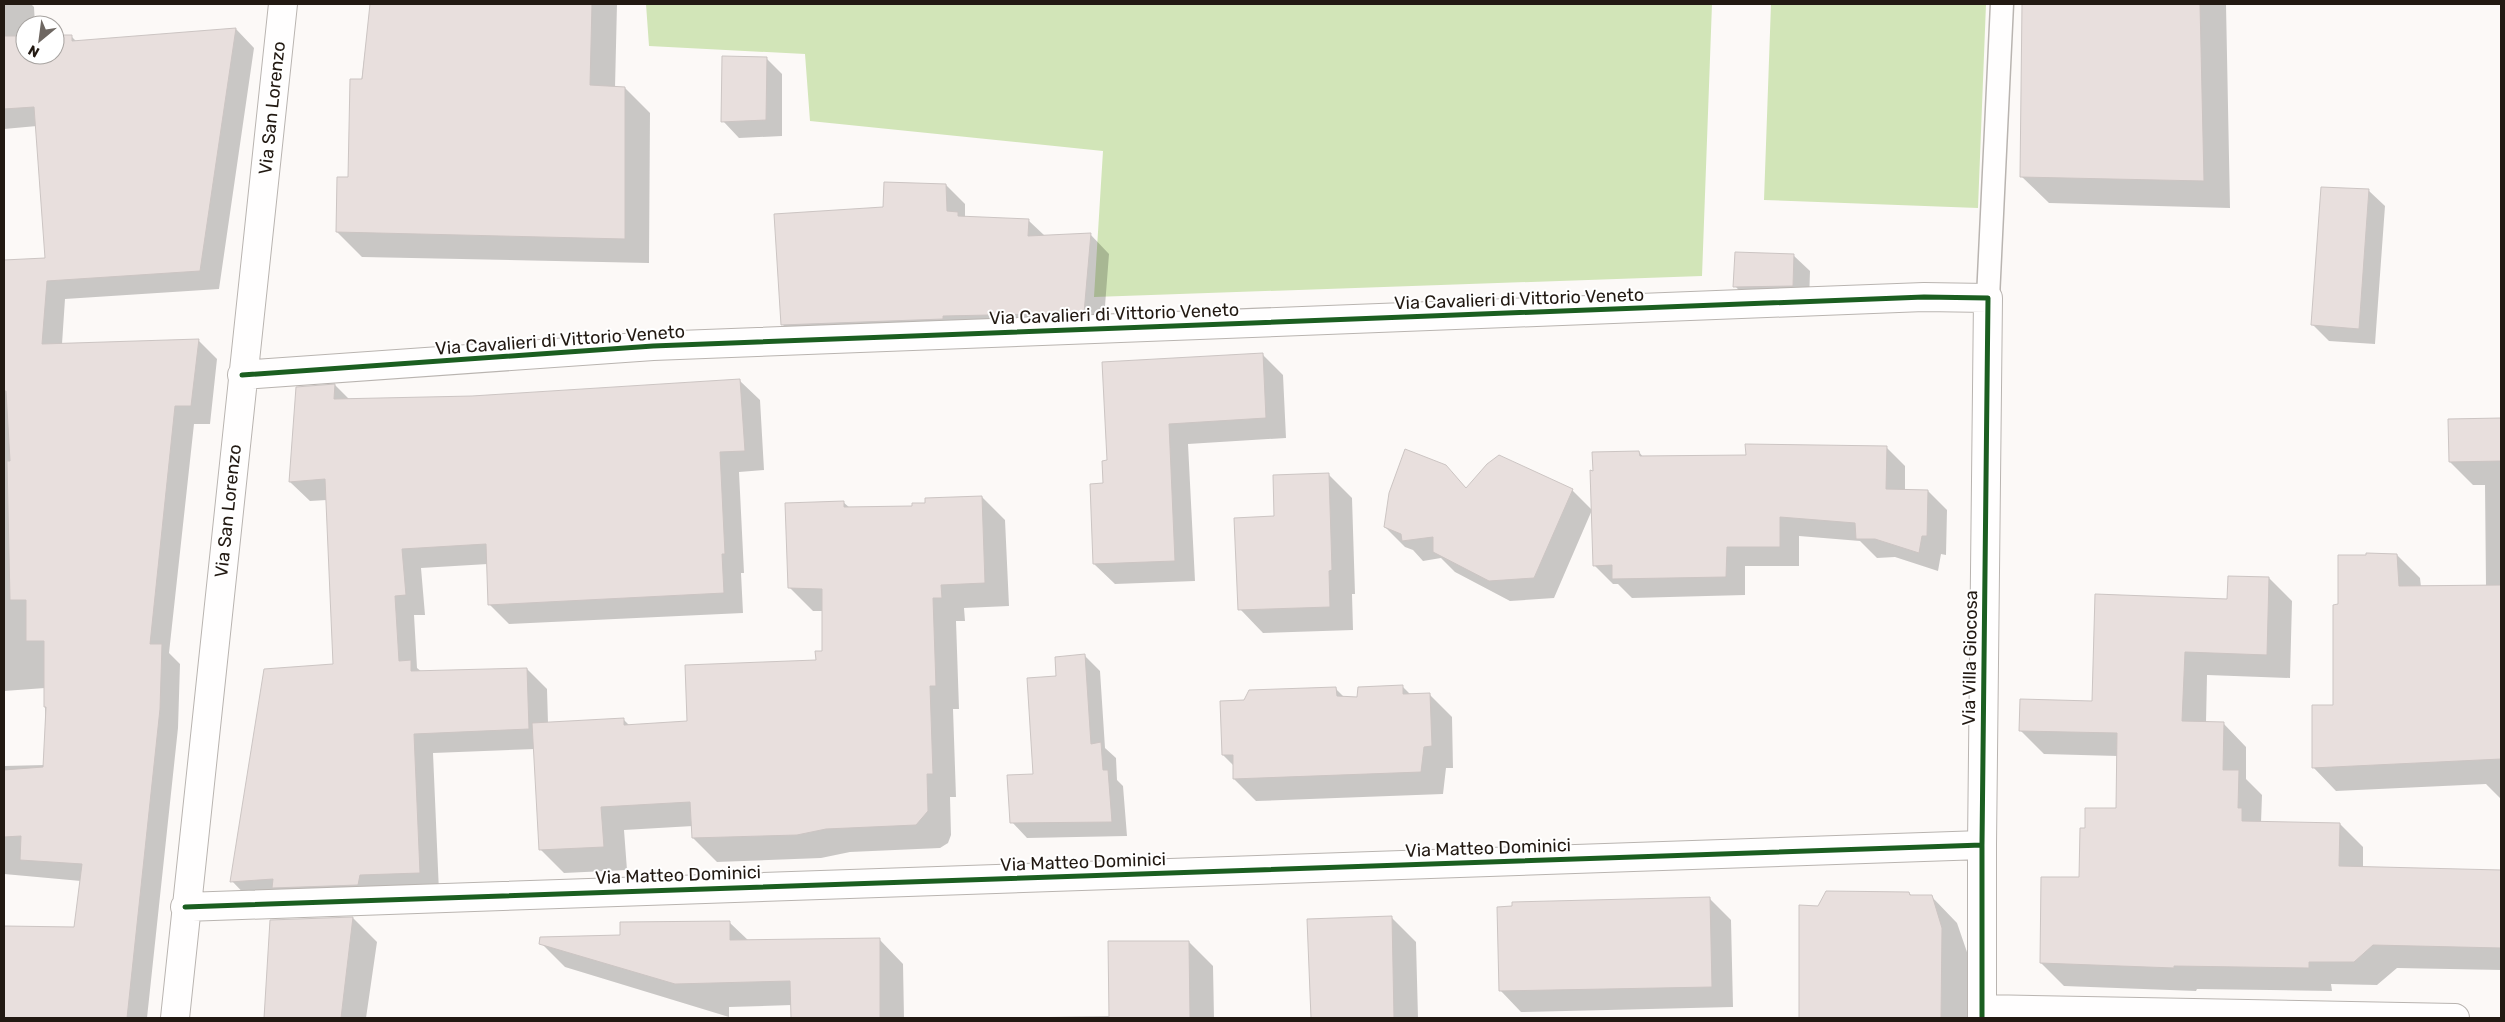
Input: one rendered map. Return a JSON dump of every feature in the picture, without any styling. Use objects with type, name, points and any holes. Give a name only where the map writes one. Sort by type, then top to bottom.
[{"type":"street","name":"Via San Lorenzo","points":[[175,1018],[185,907],[283,4]]},
{"type":"street","name":"Via Cavalieri di Vittorio Veneto","points":[[242,375],[653,346],[1924,297],[1988,298]]},
{"type":"street","name":"Via Villa Giocosa","points":[[1982,1013],[1988,298]]},
{"type":"street","name":"Via Matteo Dominici","points":[[185,907],[1982,845]]},
{"type":"street","points":[[1982,1013],[2455,1018]]},
{"type":"lane","points":[[1988,298],[2002,4]]},
{"type":"green space","points":[[646,4],[1712,4],[1702,276],[1094,297],[1103,151],[810,121],[805,54],[649,46]]},
{"type":"green space","points":[[1771,4],[1986,4],[1978,208],[1764,200]]},
{"type":"building","points":[[370,4],[592,4],[590,85],[625,87],[625,239],[336,232],[337,177],[348,177],[350,79],[362,79]]},
{"type":"building","points":[[2022,4],[2200,4],[2204,181],[2020,177]]},
{"type":"building","points":[[236,28],[200,271],[47,281],[42,344],[199,339],[191,406],[175,406],[150,644],[162,644],[160,709],[127,1018],[4,1018],[4,926],[74,927],[82,864],[20,860],[21,836],[4,837],[4,770],[43,767],[46,707],[44,707],[44,641],[26,641],[26,600],[10,600],[7,461],[10,461],[6,391],[4,391],[4,260],[45,258],[34,107],[4,109],[4,36],[15,36],[15,65],[65,65],[65,35],[72,35],[72,41]]},
{"type":"building","points":[[722,56],[767,57],[766,120],[721,122]]},
{"type":"building","points":[[884,182],[946,184],[947,211],[958,212],[958,216],[1029,219],[1028,236],[1091,233],[1084,313],[943,316],[943,319],[781,325],[774,214],[883,207]]},
{"type":"building","points":[[2321,187],[2369,189],[2359,329],[2311,325]]},
{"type":"building","points":[[1735,252],[1794,254],[1793,286],[1733,287]]},
{"type":"building","points":[[1263,353],[1266,418],[1169,424],[1175,561],[1093,564],[1090,484],[1103,483],[1102,461],[1107,460],[1102,362]]},
{"type":"building","points":[[740,379],[745,451],[720,452],[725,554],[722,554],[724,593],[488,605],[486,544],[402,549],[406,595],[395,596],[399,661],[411,660],[411,671],[527,668],[529,729],[414,734],[420,873],[360,875],[358,885],[272,888],[273,879],[230,882],[264,669],[333,664],[325,479],[289,482],[296,387],[335,384],[334,399],[472,396]]},
{"type":"building","points":[[2501,418],[2501,461],[2449,462],[2448,419]]},
{"type":"building","points":[[1745,444],[1887,446],[1886,489],[1928,490],[1927,536],[1922,536],[1919,553],[1875,539],[1856,539],[1855,523],[1780,517],[1780,547],[1727,547],[1726,577],[1612,579],[1612,565],[1593,566],[1590,470],[1593,471],[1592,452],[1639,451],[1640,456],[1746,455]]},
{"type":"building","points":[[1405,449],[1446,465],[1466,488],[1487,464],[1499,455],[1573,489],[1534,578],[1489,581],[1433,552],[1433,537],[1402,541],[1401,534],[1384,527],[1389,493]]},
{"type":"building","points":[[1329,473],[1332,570],[1329,571],[1330,607],[1238,610],[1234,518],[1274,516],[1273,475]]},
{"type":"building","points":[[982,496],[985,583],[941,585],[942,598],[933,598],[936,686],[930,686],[933,774],[927,774],[928,811],[916,825],[826,829],[797,835],[692,838],[690,802],[601,807],[604,847],[539,850],[532,723],[624,718],[624,725],[687,721],[685,665],[816,660],[815,651],[822,651],[822,589],[788,588],[785,503],[844,501],[844,507],[912,506],[912,503],[925,503],[925,498]]},
{"type":"building","points":[[2366,553],[2397,554],[2399,586],[2501,585],[2501,759],[2312,768],[2312,705],[2333,705],[2333,605],[2338,604],[2338,555],[2366,555]]},
{"type":"building","points":[[2228,576],[2269,577],[2267,655],[2185,652],[2182,721],[2224,722],[2223,770],[2239,770],[2238,808],[2242,808],[2242,821],[2340,823],[2339,866],[2501,870],[2501,948],[2373,945],[2354,962],[2309,962],[2309,968],[2174,966],[2174,968],[2040,963],[2041,877],[2079,877],[2080,828],[2085,828],[2085,808],[2116,808],[2117,733],[2019,731],[2020,699],[2092,701],[2095,594],[2227,599]]},
{"type":"building","points":[[1085,654],[1091,744],[1101,742],[1103,770],[1108,770],[1112,822],[1010,823],[1007,775],[1033,774],[1027,678],[1056,676],[1055,657]]},
{"type":"building","points":[[1403,685],[1403,694],[1430,693],[1432,746],[1424,747],[1421,772],[1233,779],[1233,755],[1222,755],[1220,701],[1244,700],[1249,690],[1336,687],[1337,696],[1357,697],[1358,687]]},
{"type":"building","points":[[1826,891],[1909,892],[1910,895],[1932,895],[1942,928],[1941,1018],[1799,1018],[1799,905],[1818,906]]},
{"type":"building","points":[[1710,897],[1712,987],[1499,991],[1497,907],[1512,906],[1512,902]]},
{"type":"building","points":[[1392,916],[1394,1018],[1311,1018],[1307,919]]},
{"type":"building","points":[[353,917],[341,1018],[264,1018],[270,920]]},
{"type":"building","points":[[730,921],[730,940],[880,938],[880,1018],[791,1018],[790,981],[675,984],[539,944],[540,937],[620,935],[620,922]]},
{"type":"building","points":[[1108,941],[1189,941],[1190,1018],[1109,1018]]},
{"type":"cycle path","points":[[242,375],[653,346],[1924,297],[1988,298],[1982,1018]]},
{"type":"cycle path","points":[[185,907],[1982,845]]}]
